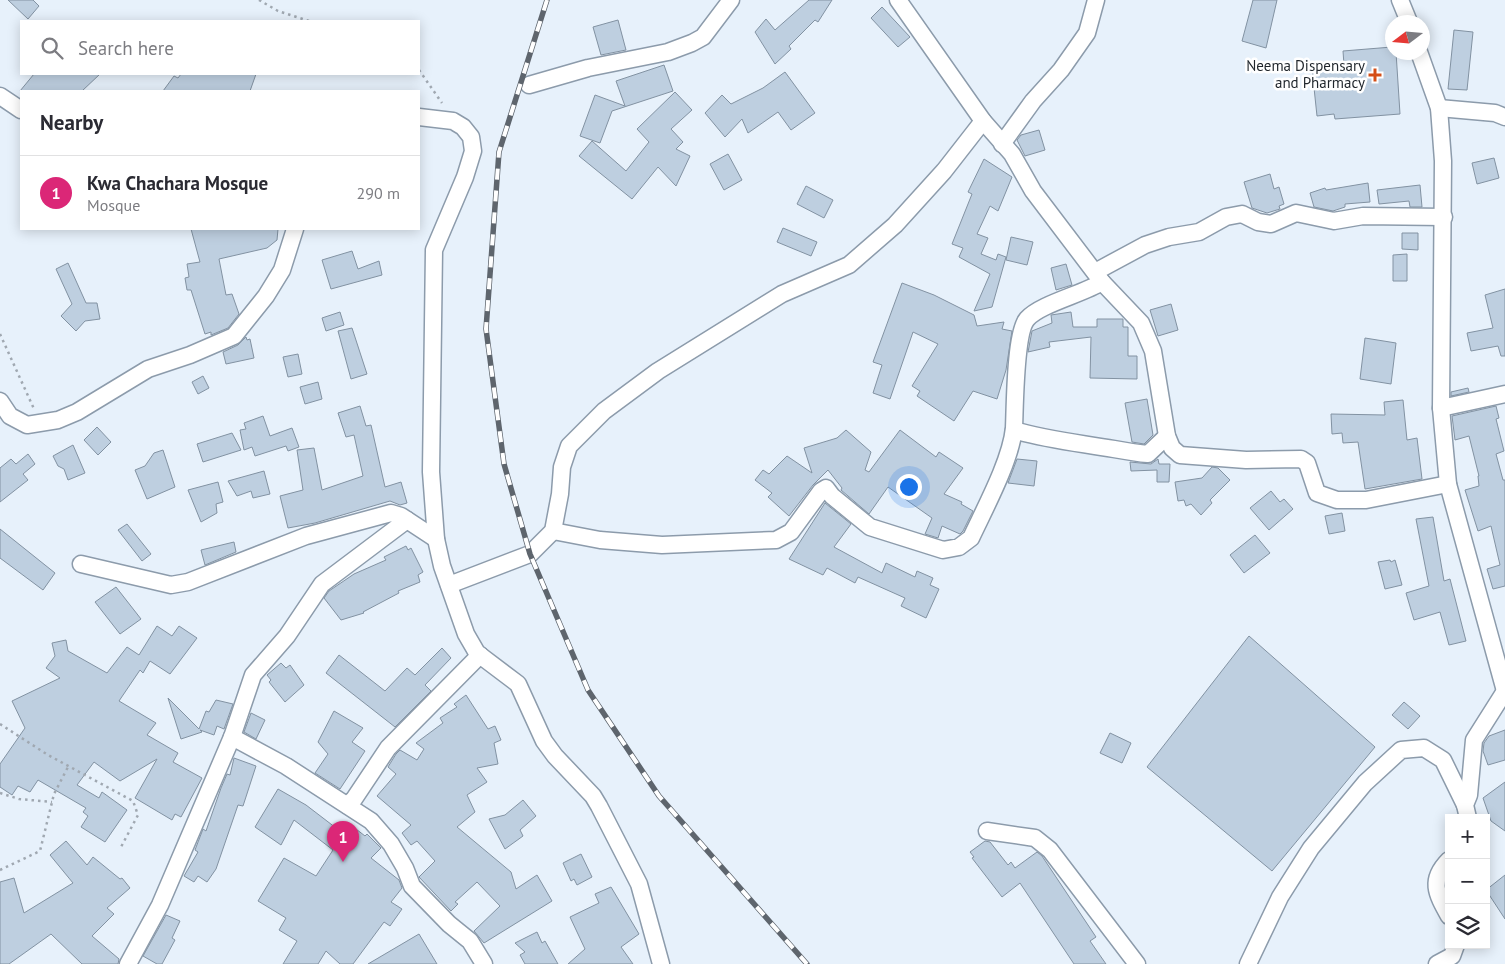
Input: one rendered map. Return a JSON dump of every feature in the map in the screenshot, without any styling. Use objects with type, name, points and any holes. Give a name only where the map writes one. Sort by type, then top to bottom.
[{"type":"street","points":[[529,85],[588,68],[668,52],[692,44],[703,37],[731,0]]},
{"type":"street","points":[[898,0],[983,121],[1012,154],[1033,191],[1098,277],[1141,324],[1153,351],[1167,436],[1172,448],[1180,455],[1246,460],[1301,459],[1307,463],[1317,493],[1337,500],[1366,500],[1448,484]]},
{"type":"street","points":[[1002,144],[1033,101],[1061,70],[1086,33],[1096,0]]},
{"type":"street","points":[[1400,0],[1406,15]]},
{"type":"street","points":[[1423,60],[1439,108],[1443,161],[1441,408],[1448,484],[1505,691],[1474,740],[1466,812]]},
{"type":"street","points":[[0,96],[20,109]]},
{"type":"street","points":[[1439,108],[1495,113],[1505,117]]},
{"type":"street","points":[[420,116],[453,121],[463,126],[471,137],[473,151],[465,177],[434,250],[432,472],[436,539],[466,634],[480,655],[518,684],[544,742],[593,796],[599,806],[639,884],[661,964]]},
{"type":"street","points":[[449,584],[530,554],[553,531],[560,494],[562,467],[569,446],[604,412],[658,371],[782,294],[849,265],[895,225],[944,171],[983,121]]},
{"type":"street","points":[[553,531],[600,540],[662,545],[776,540],[791,532],[821,491],[826,488],[832,496],[870,527],[943,550],[959,547],[971,538],[1007,454],[1014,430],[1016,377],[1025,321],[1035,312],[1083,292],[1098,277],[1145,245],[1169,237],[1199,232],[1226,218],[1242,214],[1258,222],[1271,224],[1296,213],[1334,221],[1363,216],[1444,217]]},
{"type":"street","points":[[0,401],[10,416],[16,421],[27,424],[43,423],[77,412],[148,369],[190,355],[234,336],[266,296],[282,270],[295,230]]},
{"type":"street","points":[[1441,408],[1505,394]]},
{"type":"street","points":[[1014,430],[1066,443],[1116,449],[1126,453],[1148,454],[1167,436]]},
{"type":"street","points":[[81,564],[171,585],[188,582],[306,536],[346,523],[391,513],[407,520],[436,539]]},
{"type":"street","points":[[128,964],[160,905],[232,737],[253,675],[287,636],[322,584],[407,520]]},
{"type":"street","points":[[347,805],[354,799],[388,748],[480,655]]},
{"type":"street","points":[[232,737],[286,766],[371,821],[391,844],[405,868],[412,886],[449,924],[470,941],[484,964]]},
{"type":"street","points":[[1248,964],[1280,897],[1311,848],[1365,782],[1401,750],[1424,748],[1443,760],[1466,812]]},
{"type":"street","points":[[987,832],[1035,838],[1050,850],[1138,964]]},
{"type":"street","points":[[1445,864],[1438,870],[1436,883],[1439,898],[1445,909]]},
{"type":"street","points":[[1437,964],[1452,956],[1455,949]]},
{"type":"path","points":[[259,0],[278,11],[307,20]]},
{"type":"path","points":[[420,71],[453,121]]},
{"type":"path","points":[[0,334],[30,403],[43,423]]},
{"type":"path","points":[[0,724],[48,755],[133,801],[138,815],[121,847]]},
{"type":"path","points":[[0,870],[40,851],[46,834],[52,802],[69,765]]},
{"type":"path","points":[[0,793],[19,800],[52,802]]},
{"type":"building","points":[[8,0],[33,0],[39,6],[28,19]]},
{"type":"building","points":[[809,0],[832,0],[818,22],[815,20],[789,46],[791,49],[775,64],[755,32],[766,19],[775,30]]},
{"type":"building","points":[[1253,0],[1277,0],[1266,48],[1242,41]]},
{"type":"building","points":[[882,7],[910,37],[898,47],[871,18]]},
{"type":"building","points":[[618,20],[626,50],[601,55],[593,27]]},
{"type":"building","points":[[1454,30],[1473,32],[1467,90],[1448,89]]},
{"type":"building","points":[[1385,48],[1385,60],[1397,60],[1400,114],[1335,119],[1334,114],[1317,116],[1312,69],[1344,65],[1343,51]]},
{"type":"building","points":[[664,65],[673,91],[612,111],[600,143],[580,136],[595,95],[625,106],[616,81]]},
{"type":"building","points":[[785,72],[815,113],[791,130],[778,112],[748,133],[742,119],[725,137],[705,113],[722,95],[731,104],[763,88]]},
{"type":"building","points":[[33,75],[99,75],[83,90],[21,90]]},
{"type":"building","points":[[180,75],[256,75],[250,90],[164,90],[174,76],[178,78]]},
{"type":"building","points":[[675,92],[692,110],[671,129],[683,142],[676,149],[690,156],[676,186],[658,167],[632,199],[579,156],[592,141],[626,171],[649,142],[637,129]]},
{"type":"building","points":[[1039,130],[1045,150],[1025,156],[1017,140],[1021,135]]},
{"type":"building","points":[[728,154],[742,180],[724,190],[710,164]]},
{"type":"building","points":[[1494,158],[1499,178],[1477,184],[1472,163]]},
{"type":"building","points":[[984,159],[1012,177],[998,211],[990,206],[977,234],[988,238],[981,254],[996,260],[998,254],[1006,257],[992,307],[974,311],[990,274],[959,257],[963,248],[952,244],[972,194],[968,192]]},
{"type":"building","points":[[1270,174],[1274,189],[1279,187],[1284,204],[1279,206],[1280,209],[1267,213],[1252,208],[1244,182]]},
{"type":"building","points":[[1368,183],[1370,202],[1345,204],[1345,207],[1333,211],[1314,207],[1310,193],[1325,188],[1326,190]]},
{"type":"building","points":[[1420,185],[1422,207],[1410,207],[1409,201],[1379,204],[1377,190]]},
{"type":"building","points":[[806,186],[833,200],[824,218],[797,204]]},
{"type":"building","points":[[783,228],[817,242],[811,256],[777,242]]},
{"type":"building","points":[[191,230],[278,230],[277,240],[267,248],[219,259],[226,295],[232,294],[239,314],[228,328],[211,335],[211,332],[205,334],[191,290],[187,290],[185,278],[189,277],[187,264],[200,262]]},
{"type":"building","points":[[1402,233],[1418,233],[1418,250],[1402,249]]},
{"type":"building","points":[[1011,237],[1033,242],[1027,265],[1006,260]]},
{"type":"building","points":[[352,251],[358,269],[379,261],[382,275],[331,289],[322,260]]},
{"type":"building","points":[[1407,254],[1407,281],[1393,281],[1393,255]]},
{"type":"building","points":[[68,263],[86,303],[97,303],[100,319],[85,321],[76,331],[61,316],[72,304],[56,269]]},
{"type":"building","points":[[1066,264],[1072,285],[1056,290],[1051,268]]},
{"type":"building","points":[[902,283],[934,295],[974,315],[977,326],[1004,322],[1002,329],[1012,331],[1006,370],[997,399],[973,391],[954,421],[917,396],[920,391],[912,386],[938,344],[913,332],[890,399],[873,393],[882,365],[873,362]]},
{"type":"building","points":[[1505,289],[1505,356],[1501,356],[1498,346],[1471,351],[1467,333],[1493,328],[1485,295]]},
{"type":"building","points":[[1171,304],[1178,330],[1158,336],[1150,310]]},
{"type":"building","points":[[340,312],[344,325],[326,331],[322,318]]},
{"type":"building","points":[[1071,312],[1073,327],[1097,327],[1097,319],[1123,319],[1123,327],[1128,327],[1128,356],[1137,356],[1137,379],[1090,378],[1091,337],[1049,342],[1050,347],[1028,352],[1032,331],[1052,323],[1051,315]]},
{"type":"building","points":[[352,328],[367,374],[351,379],[338,331]]},
{"type":"building","points":[[246,337],[247,340],[250,339],[254,358],[226,364],[223,352],[238,345]]},
{"type":"building","points":[[1365,338],[1396,343],[1391,384],[1360,379]]},
{"type":"building","points":[[298,354],[302,374],[288,377],[283,357]]},
{"type":"building","points":[[203,376],[209,388],[198,394],[192,382]]},
{"type":"building","points":[[318,382],[322,399],[305,404],[300,387]]},
{"type":"building","points":[[1468,388],[1469,392],[1451,396],[1451,392]]},
{"type":"building","points":[[1147,399],[1153,435],[1144,444],[1132,442],[1125,403]]},
{"type":"building","points":[[1403,400],[1407,440],[1417,438],[1422,479],[1365,489],[1358,442],[1343,443],[1342,433],[1332,434],[1331,414],[1385,415],[1384,402]]},
{"type":"building","points":[[360,406],[366,426],[371,425],[385,487],[401,482],[407,503],[400,505],[390,501],[315,523],[288,528],[280,496],[303,490],[297,450],[314,448],[322,490],[363,476],[354,435],[346,437],[338,413]]},
{"type":"building","points":[[1496,406],[1499,418],[1496,419],[1504,451],[1496,454],[1503,480],[1505,480],[1505,586],[1493,589],[1487,569],[1500,565],[1491,526],[1478,531],[1465,490],[1479,486],[1479,476],[1469,436],[1455,440],[1452,416]]},
{"type":"building","points":[[263,416],[270,436],[292,428],[299,447],[288,451],[286,446],[255,456],[252,447],[244,450],[240,430],[246,429],[244,423]]},
{"type":"building","points":[[97,427],[111,442],[98,455],[84,440]]},
{"type":"building","points":[[846,430],[871,452],[865,470],[869,472],[900,430],[936,457],[939,452],[963,468],[944,494],[962,502],[961,504],[973,511],[963,531],[960,534],[942,526],[938,538],[925,534],[932,518],[888,487],[869,514],[841,490],[842,488],[828,470],[813,485],[789,516],[768,497],[772,493],[755,480],[763,470],[769,474],[787,456],[812,473],[804,448],[837,438]]},
{"type":"building","points":[[232,433],[241,450],[203,462],[197,444]]},
{"type":"building","points":[[73,445],[85,473],[68,480],[64,469],[58,466],[53,456]]},
{"type":"building","points":[[163,450],[175,487],[147,499],[135,470],[145,466],[154,453]]},
{"type":"building","points":[[28,454],[35,464],[23,474],[28,480],[0,502],[0,468],[11,459],[16,464]]},
{"type":"building","points":[[1017,459],[1037,461],[1034,486],[1008,483]]},
{"type":"building","points":[[1158,459],[1159,464],[1170,464],[1169,482],[1157,482],[1157,470],[1131,471],[1130,462],[1151,464]]},
{"type":"building","points":[[1212,467],[1218,468],[1230,480],[1210,500],[1212,503],[1201,515],[1191,504],[1186,506],[1184,500],[1178,501],[1175,482],[1202,478]]},
{"type":"building","points":[[264,471],[270,494],[253,498],[251,491],[237,496],[228,481]]},
{"type":"building","points":[[218,482],[223,502],[216,504],[217,513],[201,522],[188,490]]},
{"type":"building","points":[[1271,491],[1280,502],[1284,499],[1293,509],[1269,530],[1250,508]]},
{"type":"building","points":[[825,503],[851,524],[834,547],[882,573],[886,563],[915,577],[917,571],[933,578],[930,585],[939,589],[926,618],[901,606],[905,598],[858,577],[855,583],[827,568],[823,575],[789,559]]},
{"type":"building","points":[[1342,513],[1345,531],[1329,534],[1325,516]]},
{"type":"building","points":[[1433,517],[1444,581],[1450,579],[1466,641],[1449,645],[1440,612],[1414,620],[1406,593],[1429,586],[1416,519]]},
{"type":"building","points":[[127,524],[151,554],[142,561],[118,530]]},
{"type":"building","points":[[0,529],[55,573],[43,590],[0,558]]},
{"type":"building","points":[[1255,535],[1270,553],[1244,573],[1230,555]]},
{"type":"building","points":[[234,542],[236,552],[205,565],[201,550]]},
{"type":"building","points":[[406,546],[408,550],[411,548],[423,572],[418,575],[420,582],[398,591],[399,593],[364,613],[341,620],[324,598],[329,591],[354,574],[386,560],[384,557]]},
{"type":"building","points":[[1390,560],[1391,562],[1395,560],[1402,585],[1385,589],[1378,562]]},
{"type":"building","points":[[116,587],[141,619],[120,634],[95,602]]},
{"type":"building","points":[[157,626],[172,636],[179,626],[197,638],[170,674],[150,661],[143,673],[140,670],[119,701],[156,723],[147,735],[178,753],[173,762],[202,778],[181,817],[175,814],[172,820],[135,798],[157,759],[120,781],[94,762],[77,785],[99,798],[102,792],[127,810],[105,842],[81,827],[88,816],[83,812],[86,808],[38,780],[30,792],[18,786],[12,795],[0,787],[0,764],[25,728],[12,701],[60,678],[46,668],[55,656],[52,643],[66,640],[68,651],[107,673],[127,647],[139,655]]},
{"type":"building","points":[[1249,636],[1375,747],[1272,871],[1147,767]]},
{"type":"building","points":[[442,648],[451,658],[425,685],[431,691],[395,727],[326,673],[339,655],[385,691],[407,668],[415,675]]},
{"type":"building","points":[[281,663],[286,668],[290,665],[304,685],[285,702],[269,682],[271,680],[267,675]]},
{"type":"building","points":[[466,695],[488,729],[495,726],[501,740],[494,743],[498,764],[477,768],[487,782],[467,795],[475,812],[457,827],[511,872],[516,889],[537,875],[552,901],[484,943],[474,931],[500,906],[477,882],[455,902],[458,904],[451,911],[419,877],[435,861],[417,841],[411,845],[402,833],[411,825],[377,796],[396,774],[388,767],[396,754],[400,750],[417,760],[424,749],[416,743],[443,723],[440,718],[457,707],[454,704]]},
{"type":"building","points":[[168,698],[199,729],[206,711],[209,712],[216,700],[233,704],[224,729],[217,726],[214,735],[200,730],[202,732],[181,739]]},
{"type":"building","points":[[1404,702],[1420,716],[1408,729],[1392,715]]},
{"type":"building","points":[[334,711],[363,728],[352,742],[365,751],[340,789],[315,773],[328,754],[318,742]]},
{"type":"building","points":[[251,713],[265,720],[256,739],[244,732]]},
{"type":"building","points":[[1505,730],[1505,760],[1488,765],[1483,751],[1484,743],[1489,736]]},
{"type":"building","points":[[1110,733],[1131,743],[1122,763],[1100,753]]},
{"type":"building","points":[[234,758],[256,766],[243,806],[238,805],[216,869],[207,882],[198,876],[194,882],[184,876],[198,852],[195,850],[203,829],[206,831],[227,774],[230,775]]},
{"type":"building","points":[[1505,782],[1505,831],[1491,821],[1483,798]]},
{"type":"building","points":[[278,789],[306,805],[340,831],[347,822],[365,836],[367,834],[381,848],[371,858],[399,880],[402,888],[391,902],[402,909],[390,926],[384,922],[353,964],[340,964],[326,951],[318,964],[283,964],[297,941],[279,930],[286,918],[258,901],[284,858],[316,876],[333,850],[294,820],[281,845],[255,827]]},
{"type":"building","points":[[523,800],[536,816],[520,830],[523,836],[505,849],[489,819],[505,815]]},
{"type":"building","points":[[66,841],[87,865],[93,857],[120,879],[122,878],[130,888],[107,908],[114,914],[92,936],[119,959],[118,964],[82,964],[51,934],[9,964],[0,964],[0,882],[14,878],[24,913],[73,883],[50,855]]},
{"type":"building","points":[[985,841],[990,842],[1008,865],[1011,862],[1015,868],[1037,852],[1042,856],[1096,937],[1090,941],[1106,964],[1074,964],[1020,883],[1002,897],[972,858],[974,857],[970,852]]},
{"type":"building","points":[[581,854],[592,877],[577,885],[574,879],[571,881],[563,863]]},
{"type":"building","points":[[1505,875],[1505,919],[1490,896],[1490,887]]},
{"type":"building","points":[[611,887],[639,934],[621,947],[633,964],[568,964],[585,949],[570,917],[599,903],[595,894]]},
{"type":"building","points":[[166,915],[180,921],[172,938],[175,940],[162,964],[157,964],[143,956]]},
{"type":"building","points":[[537,932],[542,943],[545,941],[558,964],[525,964],[520,955],[525,952],[515,943]]},
{"type":"building","points":[[419,934],[437,964],[368,964]]},
{"type":"railway","points":[[547,0],[499,152],[486,329],[504,464],[530,554],[588,690],[659,796],[807,964]]},
{"type":"place","name":"Neema Dispensary and Pharmacy","points":[[1375,75]]},
{"type":"place","name":"Kwa Chachara Mosque","points":[[343,862]]}]
